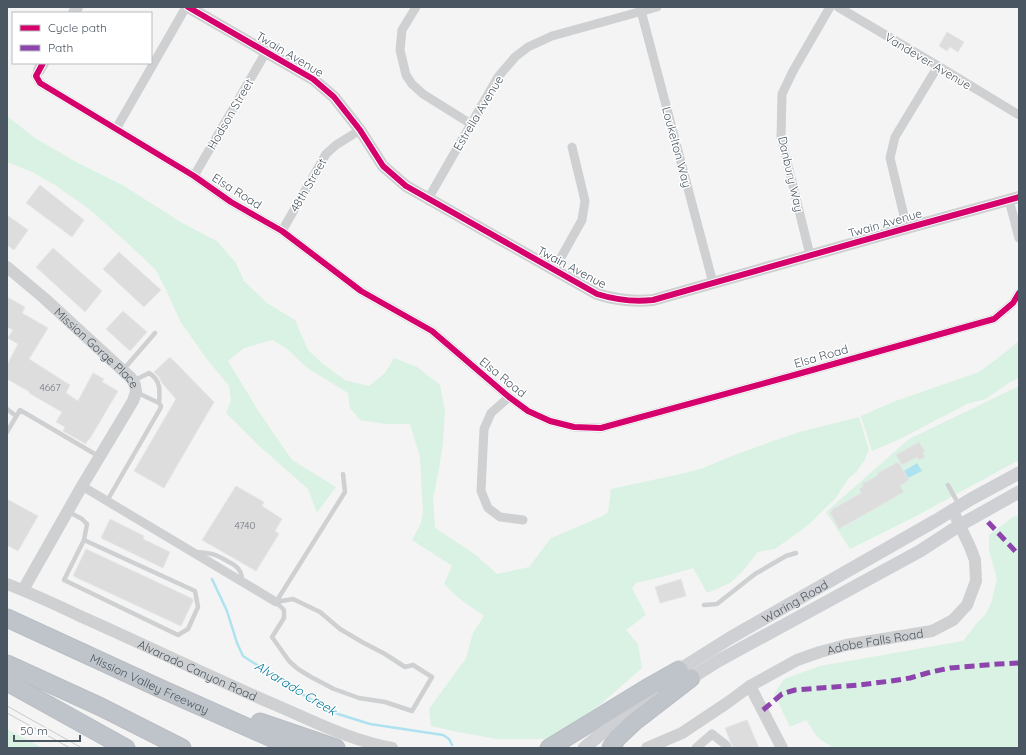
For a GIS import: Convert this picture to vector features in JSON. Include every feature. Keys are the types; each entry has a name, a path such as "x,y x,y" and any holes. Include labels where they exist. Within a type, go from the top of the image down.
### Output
{"highway":[{"name":"Mission Valley Freeway","path":"7,618 294,748"},
{"path":"7,664 101,707 182,748"},
{"path":"549,748 636,695 685,674"},
{"path":"611,748 617,738 685,674"},
{"path":"7,682 126,748"},
{"path":"157,687 336,748"}],"main road":[{"name":"Waring Road","path":"584,748 685,674 730,638 983,492 1019,473"},
{"name":"Waring Road","path":"596,748 624,725 672,690 685,674 718,661 920,551 960,525 1019,492"}],"street":[{"path":"416,7 402,30 400,50 406,75 412,84 423,94 471,124"},
{"name":"Estrella Avenue","path":"428,199 498,77 515,57 528,47 552,36 640,9 657,7"},
{"name":"Danbury Way","path":"810,255 781,137 782,94 793,70 830,7"},
{"name":"Vandever Avenue","path":"838,7 1019,115"},
{"path":"116,129 194,8"},
{"name":"Twain Avenue","path":"194,8 313,79 334,97 360,130 383,166 406,186 554,270 598,294 611,299 639,301 653,300 1014,199"},
{"name":"Loukelton Way","path":"640,9 713,283"},
{"name":"Hodson Street","path":"194,176 266,52"},
{"path":"907,228 890,158 895,137 938,66"},
{"name":"Elsa Road","path":"41,67 36,76 40,83 194,176 231,202 282,231 361,291 432,331 509,397 528,411 550,421 574,427 601,428 994,319 1013,303 1019,292"},
{"name":"48th Street","path":"282,231 326,154 336,145 360,130"},
{"path":"554,270 582,220 585,201 572,147"},
{"path":"1014,199 1019,238"},
{"name":"Mission Gorge Place","path":"7,267 44,298 123,370 131,378 135,387 128,410 82,486 23,590"},
{"path":"509,397 491,413 484,429 481,492 488,508 500,517 523,520"},
{"path":"82,486 276,602"},
{"name":"Adobe Falls Road","path":"750,686 797,660 820,652 846,645 932,631 953,620 967,605 976,581 975,560 960,525 956,508"},
{"name":"Alvarado Canyon Road","path":"7,584 116,632 239,690 352,738 375,745 392,748"},
{"path":"647,748 682,733 750,686 782,748"},
{"path":"696,748 712,734 728,748"}],"lane":[{"path":"123,370 155,333"},
{"path":"107,501 160,409 160,387 155,377 149,373 135,387 159,403"},
{"path":"7,409 16,416"},
{"path":"7,432 20,410 100,457"},
{"path":"276,602 345,492 343,474"},
{"path":"948,485 956,508"},
{"path":"68,511 82,519 87,524 84,540 64,580 178,635 188,629 198,606 195,591 84,540"},
{"path":"704,605 717,604 755,574 786,556 796,553"},
{"path":"293,599 320,612 340,629 405,667 413,666 432,677 412,711 385,702 359,698 334,689 311,677 289,661 272,637 284,618 284,610 276,602 293,599"}],"green space":[{"path":"7,116 35,138 76,162 124,186 182,223 217,241 236,263 244,281 267,303 295,320 308,350 323,364 345,380 369,386 385,373 394,358 417,367 440,385 445,410 443,442 433,500 435,528 476,555 497,574 529,567 551,538 603,516 608,512 611,489 703,468 734,455 799,432 859,417 869,450 864,461 857,471 848,479 835,499 807,526 775,549 758,552 742,572 730,583 707,593 693,568 636,583 632,588 646,615 626,630 638,644 642,668 602,703 550,739 497,739 431,726 429,709 466,658 473,633 484,616 461,600 444,584 452,566 412,540 421,523 423,513 420,457 410,424 385,424 360,420 350,408 348,393 306,367 286,348 272,340 244,348 228,361 259,412 292,460 336,487 317,513 308,489 258,445 226,413 231,400 229,386 206,358 180,321 156,270 89,209 55,185 32,172 7,162"},
{"path":"1019,341 1019,378 1010,382 986,399 967,404 900,439 872,451 861,416 893,402 979,372"},
{"path":"1019,386 1019,460 920,514 850,549 826,512 909,439"},
{"path":"1019,515 1019,748 834,748 818,738 806,720 790,727 774,694 784,679 820,666 963,641 985,615 992,600 997,579 989,550 989,535 1013,517"},
{"path":"7,729 43,748 7,748"}],"water":[{"path":"917,463 922,471 908,478 904,471"}],"building":[{"path":"947,32 964,42 958,52 950,47 947,51 939,46"},
{"path":"40,185 84,220 72,237 26,203"},
{"path":"7,215 28,230 14,250 7,245"},
{"path":"53,248 102,291 85,312 36,267"},
{"path":"119,252 161,290 144,307 103,269"},
{"path":"7,297 25,307 22,313 48,328 29,359 70,385 66,393 78,401 93,373 104,379 102,382 118,391 86,444 63,431 65,427 56,422 62,412 7,379 7,365 18,344 8,338 13,330 7,327"},
{"path":"123,311 147,332 130,351 106,329"},
{"path":"170,357 214,402 164,488 134,471 176,399 154,372"},
{"path":"919,442 925,452 923,453 925,457 919,460 917,457 902,465 896,455"},
{"path":"898,462 909,480 900,486 904,492 839,529 830,512 832,511 831,510 861,493 859,489 863,486 862,484"},
{"path":"236,486 264,502 262,506 282,519 275,531 279,534 256,571 202,540"},
{"path":"7,499 38,516 18,551 7,545"},
{"path":"110,519 144,536 143,539 170,552 163,568 101,538"},
{"path":"86,549 193,599 181,626 73,576"},
{"path":"681,579 686,596 660,603 655,587"},
{"path":"747,720 759,748 733,748 725,728"}],"waterway":[{"name":"Alvarado Creek","path":"212,579 227,611 237,643 243,656 305,696 338,714 370,724 443,735 449,739 452,745"}],"tram line":[{"path":"7,706 82,748"},
{"path":"7,713 70,748"}],"marked path":[{"path":"988,522 1019,554"},
{"path":"763,710 782,694 795,690 891,681 950,668 1019,663"}],"cycle path":[{"path":"188,7 313,79 334,97 360,130 383,166 406,186 597,294 611,298 632,301 653,300 1019,197"},
{"path":"42,64 36,76 40,83 194,176 231,202 282,231 361,291 432,331 509,397 528,411 550,421 574,427 601,428 994,319 1013,303 1019,293"}]}
